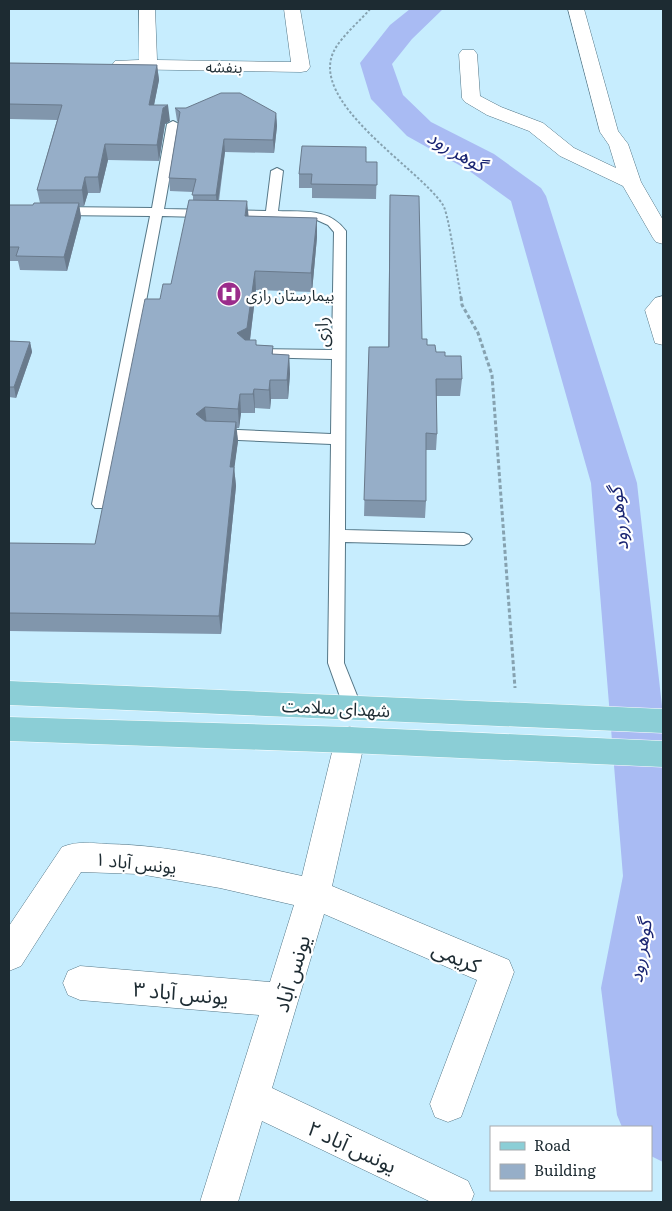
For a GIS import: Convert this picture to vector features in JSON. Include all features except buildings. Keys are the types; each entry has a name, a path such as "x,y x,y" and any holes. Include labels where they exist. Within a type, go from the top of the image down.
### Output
{"main road":[{"name":"شهدای سلامت","path":"9,693 352,724 555,749 663,754"},
{"name":"شهدای سلامت","path":"9,729 352,724 517,716 663,721"}],"street":[{"path":"148,9 148,65"},
{"name":"بنفشه","path":"108,65 300,67 292,9"},
{"path":"576,9 609,132 618,144 631,182 663,238"},
{"path":"468,54 471,98 494,110 536,126 568,152 631,182"},
{"path":"662,303 656,310 663,338"},
{"name":"یونس آباد","path":"219,1202 314,894 352,724"},
{"name":"یونس آباد ۱","path":"9,955 73,857 139,859 220,873 314,894"},
{"name":"کریمی","path":"314,894 497,972 448,1104"},
{"name":"یونس آباد ۳","path":"80,983 282,1000"},
{"name":"یونس آباد ۲","path":"251,1097 455,1194"}],"lane":[{"path":"100,504 173,124"},
{"path":"272,215 277,171"},
{"name":"رازی","path":"48,211 319,216 332,222 340,231 336,663 352,724"},
{"path":"247,352 338,355"},
{"path":"207,433 338,439"},
{"path":"337,536 464,539"}],"path":[{"path":"370,9 335,49 329,66 334,86 356,120 444,206 462,305 478,333 492,375 498,432 517,716"}],"waterway":[{"name":"گوهر رود","path":"428,9 401,32 376,63 388,99 419,129 481,162 528,196 614,483 652,876 632,988 650,1115 663,1128"}],"place":[{"name":"بیمارستان رازی","path":"229,294"}]}
